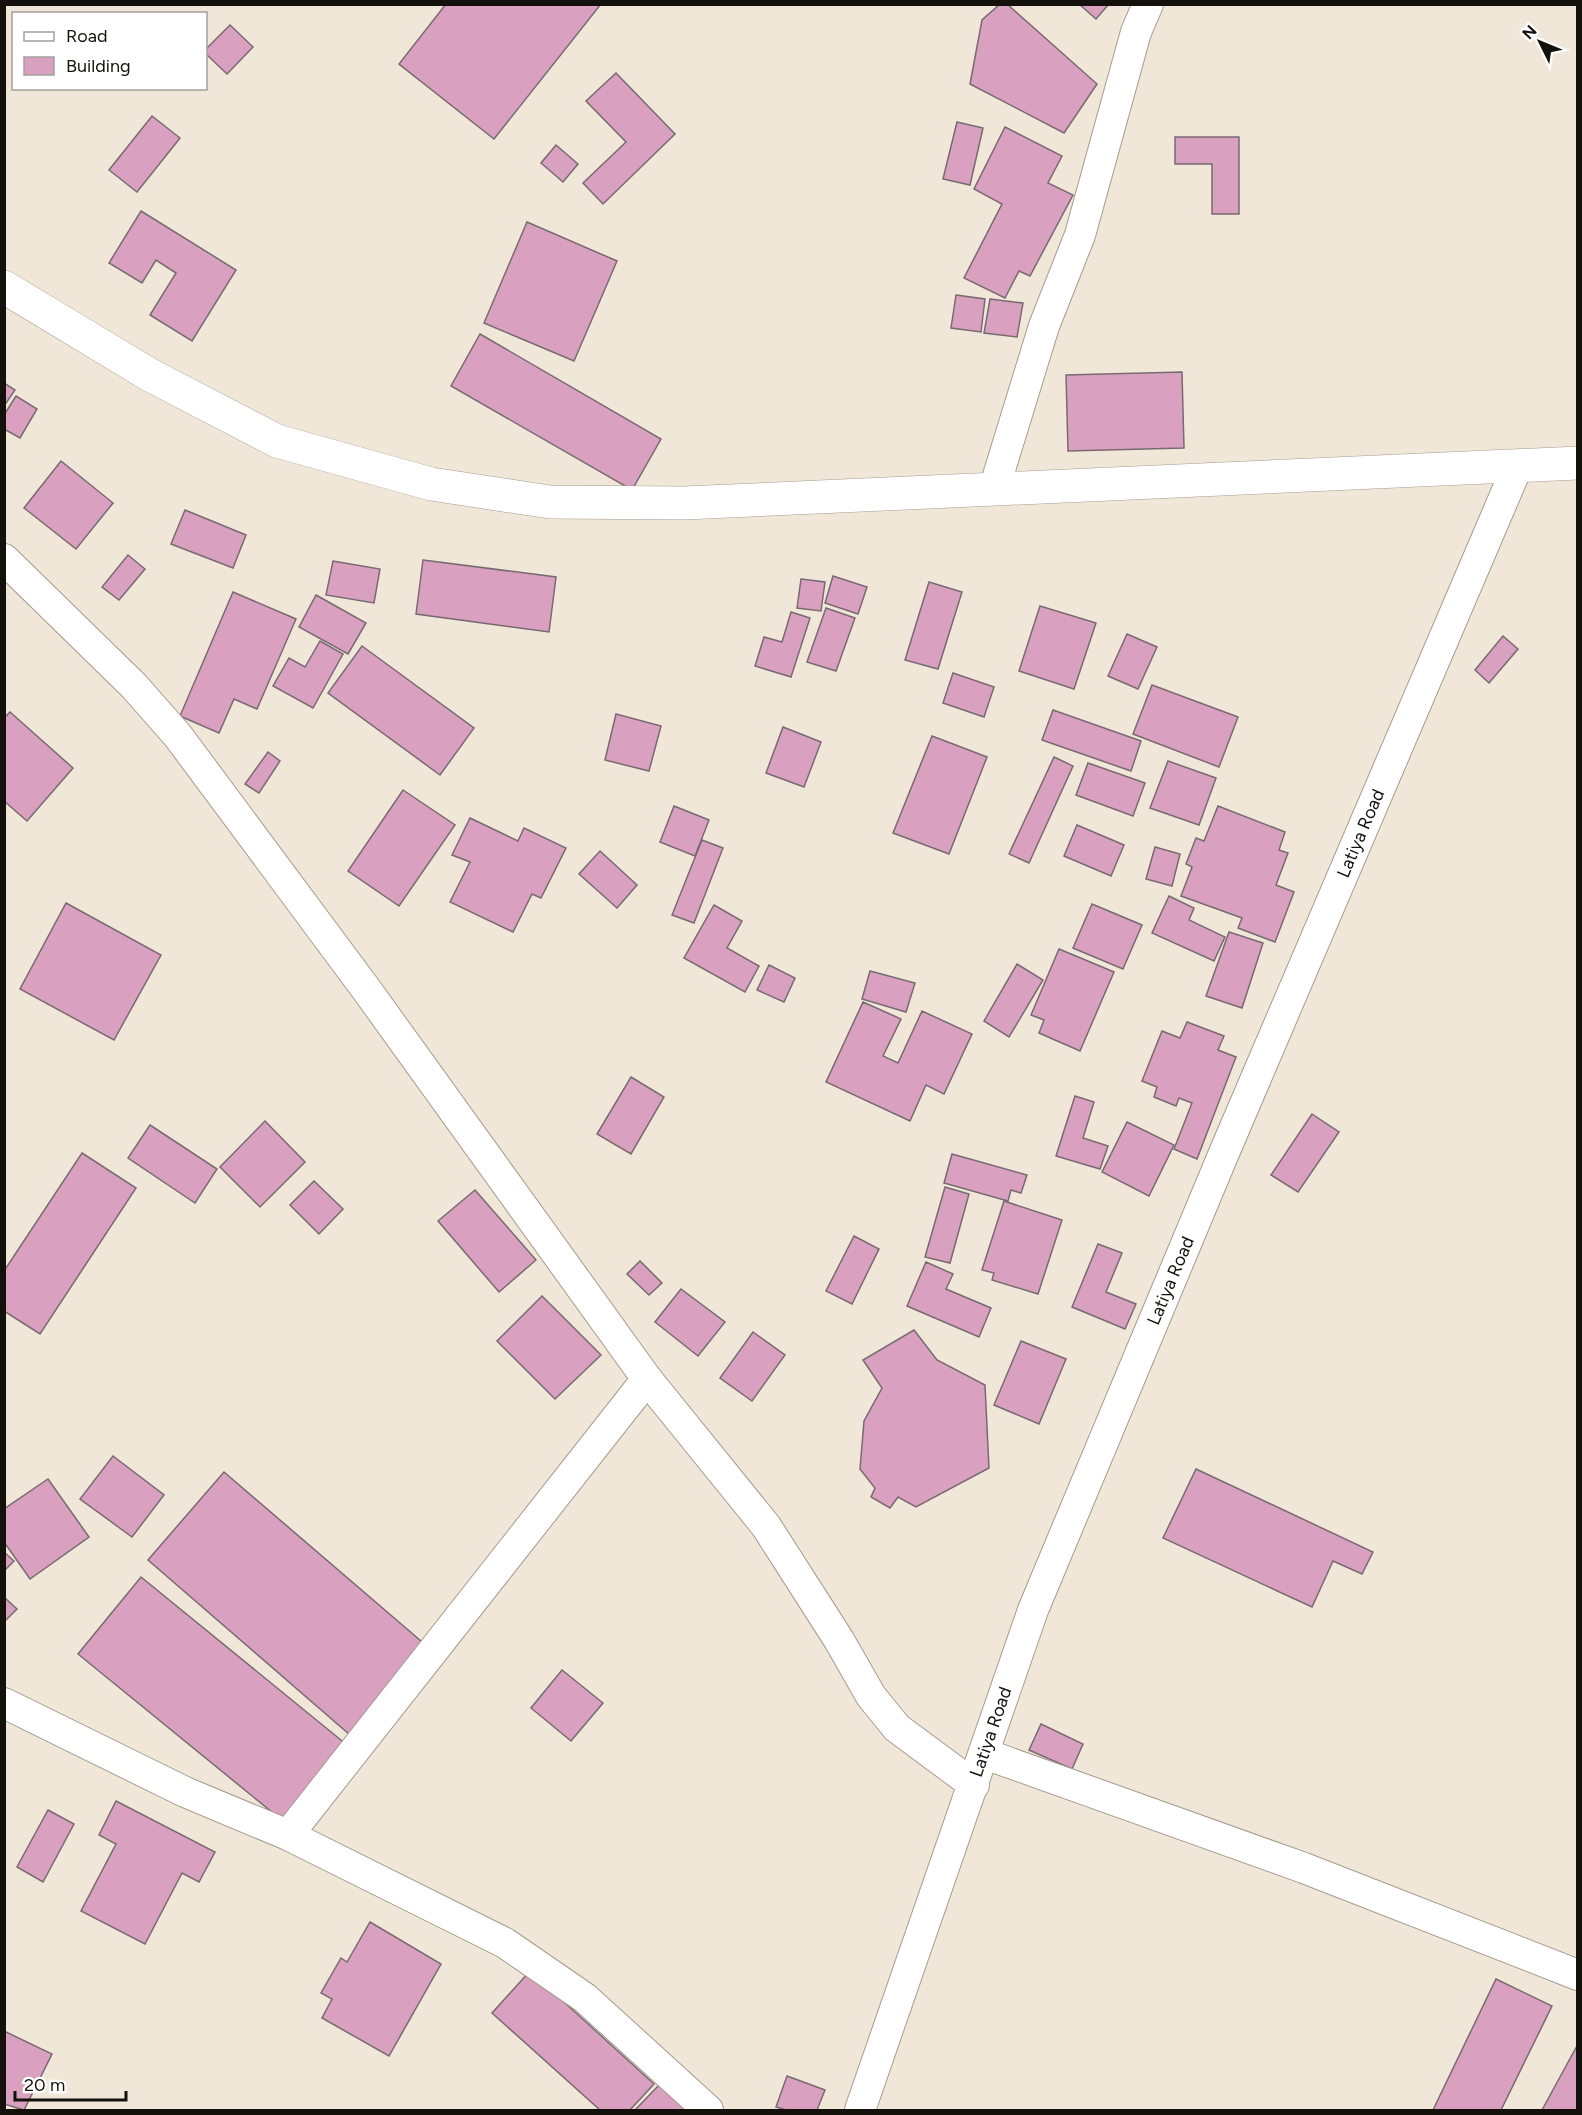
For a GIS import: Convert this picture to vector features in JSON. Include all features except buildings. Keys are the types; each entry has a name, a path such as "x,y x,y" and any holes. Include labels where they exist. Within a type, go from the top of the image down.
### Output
{"street":[{"path":"994,489 1044,326 1080,235 1136,32 1148,4"},
{"path":"4,287 150,375 277,441 431,484 550,502 684,503 1578,463"},
{"name":"Latiya Road","path":"860,2110 1042,1588 1224,1153 1518,465"},
{"path":"4,559 134,686 178,736 366,989 647,1379 766,1526 839,1640 871,1696 897,1728 974,1785"},
{"path":"288,1835 647,1379"},
{"path":"4,1703 185,1792 288,1835 505,1943 549,1970 585,1998 708,2110"},
{"path":"985,1754 1304,1868 1578,1976"}]}
